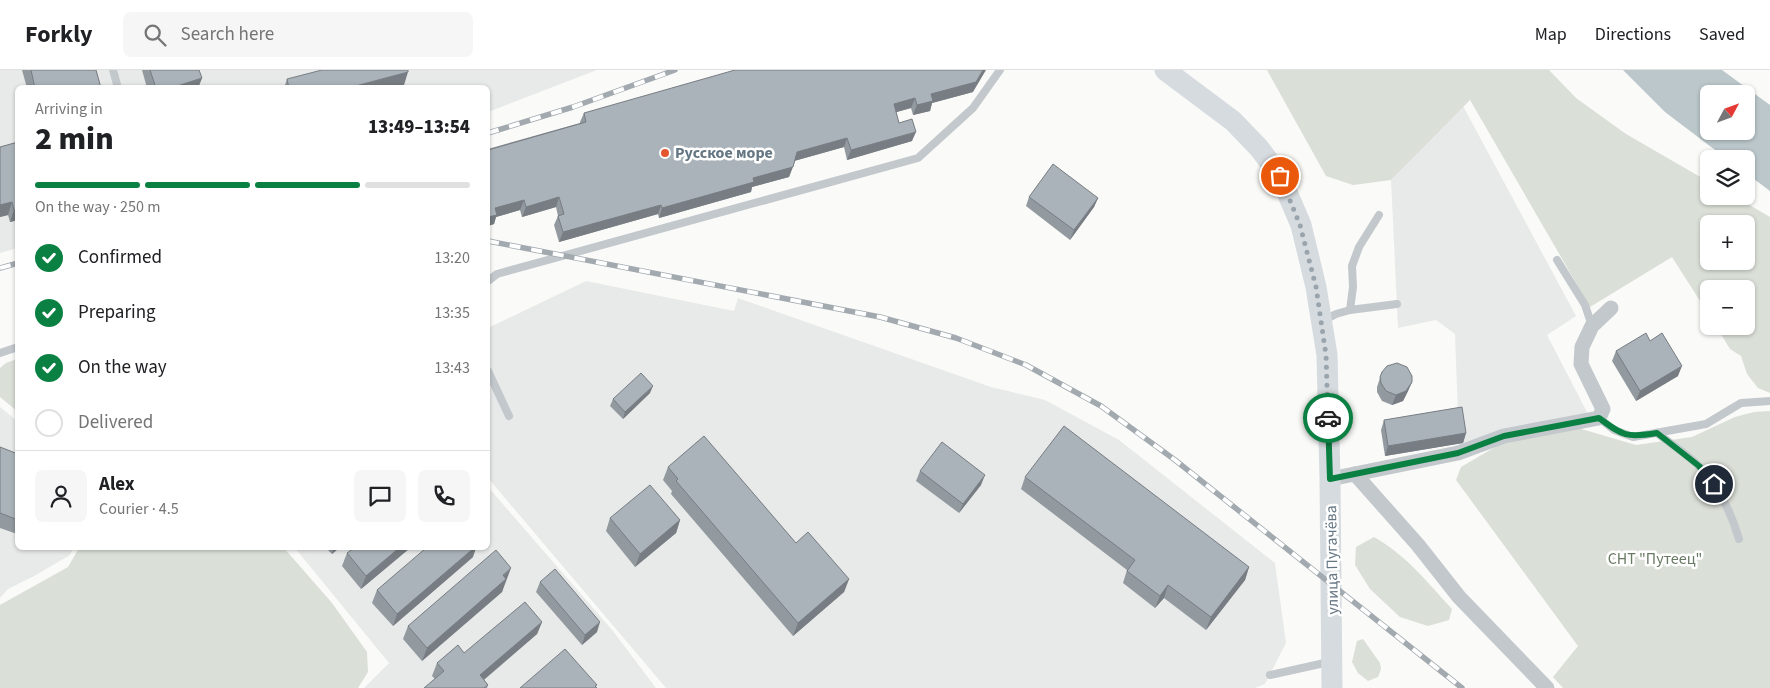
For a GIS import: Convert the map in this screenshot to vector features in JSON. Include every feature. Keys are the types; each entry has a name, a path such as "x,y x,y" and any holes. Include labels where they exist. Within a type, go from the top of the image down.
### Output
{"street":[{"name":"улица Пугачёва","path":"1165,70 1233,121 1260,148 1280,176 1300,225 1316,287 1326,355 1330,479 1332,688"},
{"path":"1330,479 1458,453 1504,436 1599,418 1603,409 1581,364 1582,347 1592,326 1612,308"},
{"path":"1355,474 1418,545 1459,597 1547,688"}],"lane":[{"path":"113,70 117,85"},
{"path":"490,279 497,274 918,158 973,108 1000,70"},
{"path":"1350,310 1353,287 1352,266 1359,248 1379,215"},
{"path":"1556,260 1585,305 1592,326"},
{"path":"1321,322 1336,314 1350,310 1397,304"},
{"path":"0,353 15,348"},
{"path":"490,375 510,416"},
{"path":"1599,418 1614,430 1633,437 1706,424 1741,403 1770,401"},
{"path":"1657,433 1699,466 1714,484 1731,514 1739,539"},
{"path":"1270,675 1333,661"}],"shaded area":[{"path":"0,70 597,70 490,111 490,85 15,85 15,249 0,253"},
{"path":"1623,70 1722,70 1743,85 1700,85 1700,139 1665,112"},
{"path":"1755,94 1770,105 1770,191 1755,180 1755,150 1715,150 1702,140 1755,140"},
{"path":"1463,106 1576,316 1547,335 1588,414 1463,443 1458,417 1455,334 1436,320 1398,328 1391,180"},
{"path":"586,281 734,311 738,298 991,387 1045,400 1119,440 1275,563 1286,643 1265,684 1255,688 666,688 490,480 490,327"},
{"path":"0,407 15,419 15,550 72,550 70,555 8,589 0,598"},
{"path":"490,489 613,631 656,688 364,688 389,663 297,550 490,550"}],"green space":[{"path":"1267,70 1549,70 1576,98 1626,134 1700,177 1700,205 1749,205 1770,217 1770,393 1758,388 1747,374 1741,356 1730,349 1721,335 1755,335 1755,280 1700,280 1700,301 1672,257 1590,307 1470,100 1391,180 1353,185 1326,176"},
{"path":"15,360 15,409 0,397 0,368 6,363"},
{"name":"СНТ \"Путеец\"","path":"1770,411 1770,688 1563,688 1553,677 1578,646 1456,480 1461,467 1502,443 1578,428 1636,445 1692,437 1735,417 1754,412"},
{"path":"1374,537 1386,544 1406,561 1452,609 1449,620 1428,626 1400,617 1370,589 1355,565 1356,547"},
{"path":"78,550 286,550 332,603 367,652 368,672 358,688 0,688 0,605 68,567"},
{"path":"1363,639 1380,663 1381,669 1378,677 1368,681 1358,673 1352,662 1357,641"}],"building":[{"path":"31,70 96,70 100,85 34,85"},
{"path":"150,70 199,70 202,78 180,85 155,85"},
{"path":"322,70 408,70 408,72 359,85 288,85 287,79"},
{"name":"Русское море","path":"735,70 983,70 976,82 931,94 933,101 917,105 915,98 894,104 899,123 912,119 916,132 851,150 847,138 797,152 793,167 753,178 754,182 662,208 661,205 563,232 558,216 564,214 559,197 526,207 524,200 495,208 497,215 490,217 490,149 586,122 584,113"},
{"path":"15,143 14,210 12,202 0,205 0,147"},
{"path":"1053,164 1098,198 1074,230 1029,197"},
{"path":"1646,333 1650,341 1662,333 1682,366 1640,391 1616,351"},
{"path":"1397,363 1407,367 1412,376 1412,382 1406,391 1396,395 1386,391 1380,377 1387,366"},
{"path":"641,373 653,386 625,412 613,399"},
{"path":"1462,407 1466,433 1388,446 1384,420"},
{"path":"1064,426 1249,567 1211,617 1168,585 1160,596 1127,571 1135,560 1025,477"},
{"path":"704,436 796,543 808,532 849,579 798,623 676,481 678,479 668,467"},
{"path":"942,442 985,475 963,504 920,471"},
{"path":"0,447 15,453 15,519 0,513"},
{"path":"650,485 680,520 640,554 610,518"},
{"path":"351,550 397,550 366,576 347,553"},
{"path":"424,550 472,550 397,614 377,590"},
{"path":"496,550 511,568 503,575 506,579 427,648 408,626"},
{"path":"555,569 600,622 585,635 540,582"},
{"path":"525,602 542,622 480,675 488,685 484,688 424,688 444,671 437,663 458,645 464,653"},
{"path":"565,649 597,685 595,686 597,688 520,688"}],"railway":[{"path":"490,132 573,107 675,70"},
{"path":"490,241 880,317 956,338 1026,365 1101,406 1175,460 1462,688"},
{"path":"0,268 15,264"}],"way so far":[{"path":"1280,176 1300,225 1316,287 1326,355 1328,418"}],"place":[{"name":"Русское море","path":"665,153"}],"route":[{"path":"1328,418 1330,479 1458,453 1504,436 1599,418 1614,430 1633,437 1657,433 1699,466 1714,484"}]}
